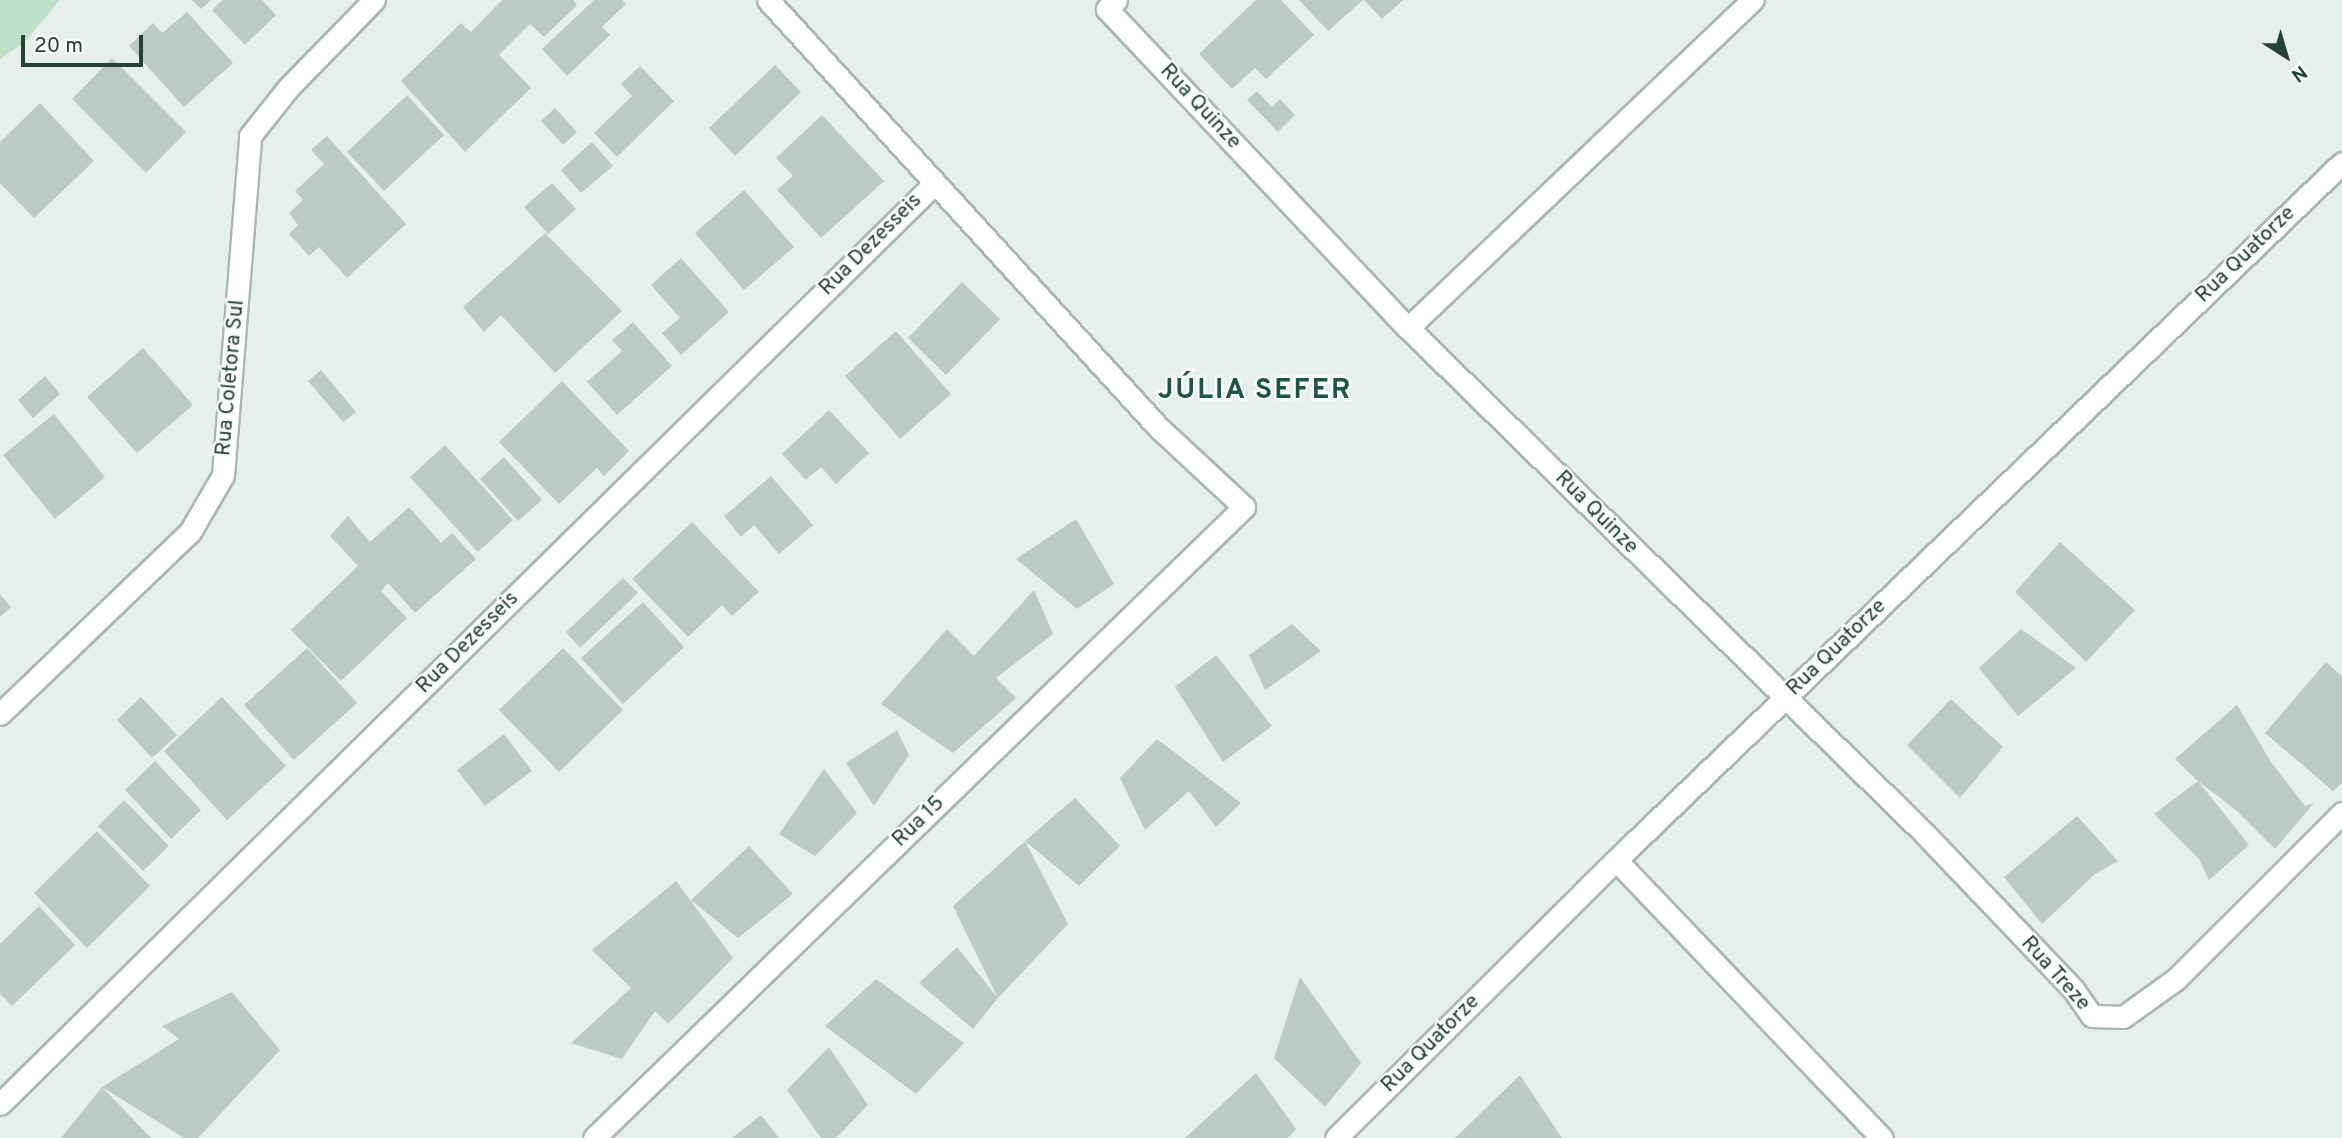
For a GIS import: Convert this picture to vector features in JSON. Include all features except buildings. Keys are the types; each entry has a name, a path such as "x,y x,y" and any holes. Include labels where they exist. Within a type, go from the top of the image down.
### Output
{"street":[{"name":"Rua Coletora Sul","path":"0,714 190,532 223,475 250,136 288,88 374,0"},
{"name":"Rua Dezesseis","path":"768,0 1158,427 1244,507"},
{"path":"1408,328 1753,0"},
{"name":"Rua Quinze","path":"1112,4 1408,328 1783,699"},
{"name":"Rua Quatorze","path":"1336,1138 1616,860 2342,163"},
{"name":"Rua Dezesseis","path":"0,1104 935,183"},
{"name":"Rua 15","path":"594,1138 1244,507"},
{"name":"Rua Treze","path":"1783,699 1924,833 2073,989 2092,1016 2123,1017 2176,979 2342,813"},
{"path":"1616,860 1847,1096 1882,1138"}],"green space":[{"path":"0,0 60,0 24,43 0,59"}],"district":[{"name":"JÚLIA SEFER","path":"1255,391"}]}
